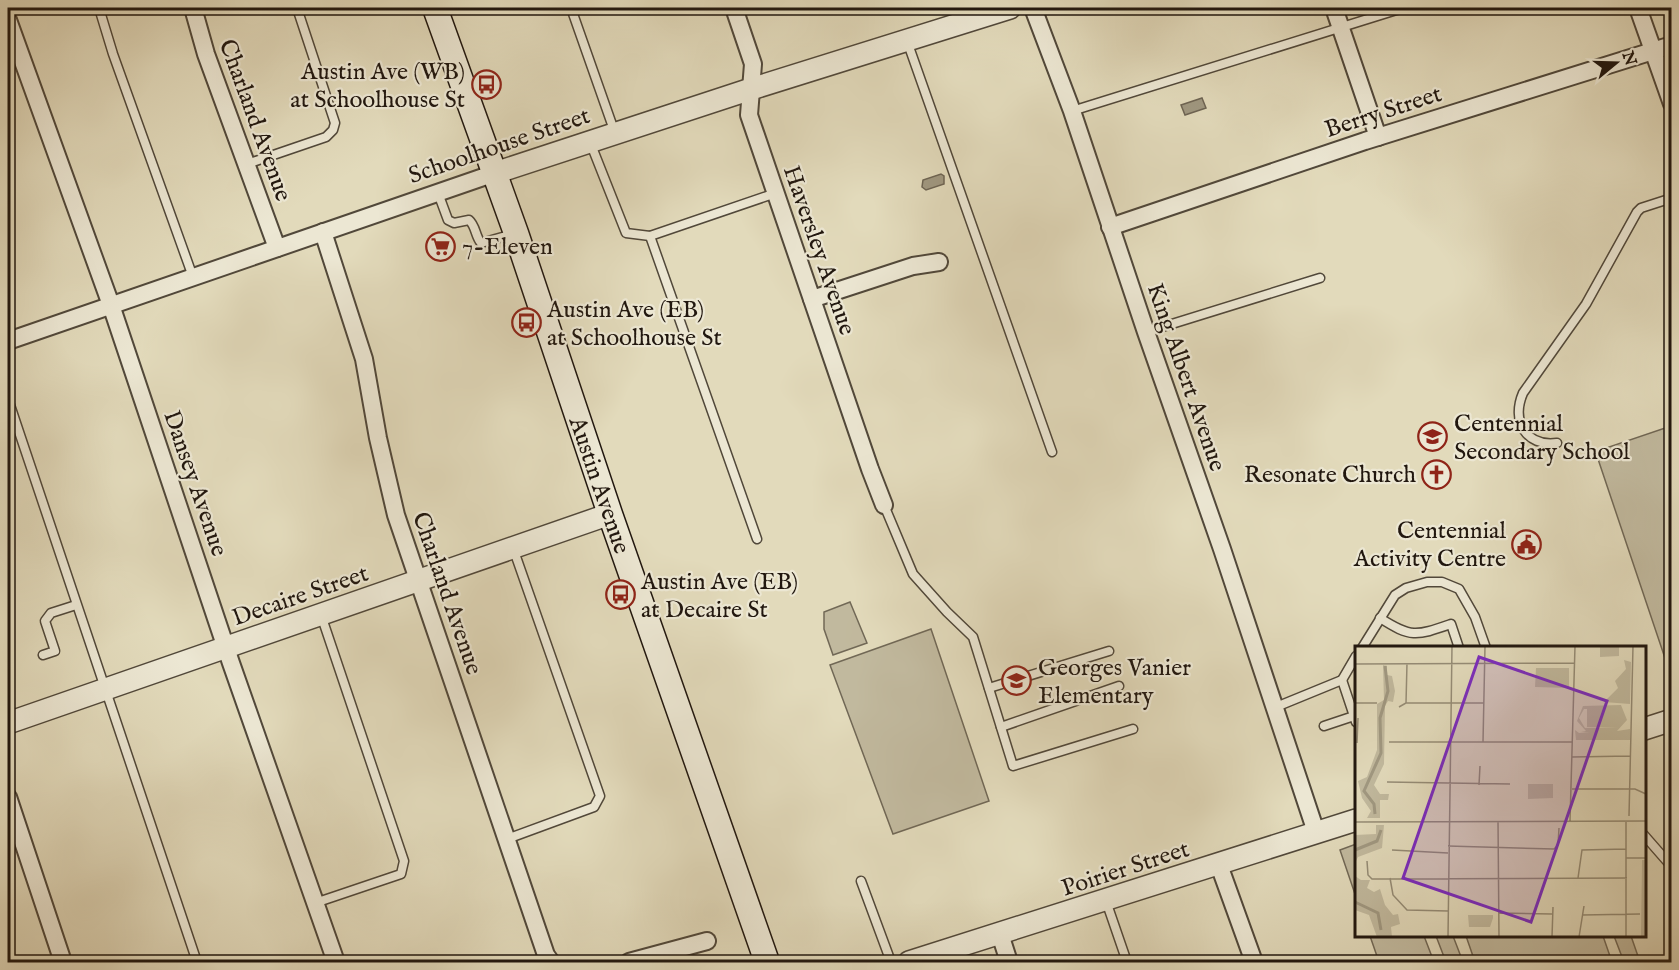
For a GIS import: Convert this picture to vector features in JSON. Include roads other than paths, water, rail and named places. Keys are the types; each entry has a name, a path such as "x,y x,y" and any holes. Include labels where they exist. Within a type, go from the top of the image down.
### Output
{"main road":[{"name":"Austin Avenue","path":"435,8 516,233 610,514 767,963"}],"street":[{"name":"Charland Avenue","path":"193,8 206,54 277,248"},
{"name":"Haversley Avenue","path":"734,8 753,64 749,115 884,505"},
{"name":"Schoolhouse Street","path":"8,341 615,133 1010,8"},
{"name":"King Albert Avenue","path":"1033,8 1072,111 1276,706 1316,832"},
{"path":"1334,8 1378,137"},
{"path":"1638,8 1671,104"},
{"name":"Dansey Avenue","path":"8,20 111,305 226,648 336,963"},
{"name":"Berry Street","path":"1110,227 1378,137 1671,45"},
{"name":"Charland Avenue","path":"322,232 364,359 378,438 396,515 546,955 551,963"},
{"path":"812,299 913,266 939,262"},
{"name":"Decaire Street","path":"8,723 610,514"},
{"path":"1646,728 1671,720"},
{"path":"8,797 63,963"},
{"name":"Poirier Street","path":"909,963 1355,820"},
{"path":"1219,865 1254,963"},
{"path":"1000,934 1009,963"},
{"path":"629,963 706,941"}],"lane":[{"path":"99,8 113,54 193,277"},
{"path":"247,164 326,137 336,123 297,8"},
{"path":"571,8 615,133"},
{"path":"1072,111 1403,8"},
{"path":"907,40 1052,452"},
{"path":"590,142 626,233 650,236 776,193"},
{"path":"438,193 448,220 454,223 469,220 481,243 516,233"},
{"path":"1557,443 1537,442 1527,435 1519,416 1523,393 1586,303 1637,212 1641,208 1671,198"},
{"path":"650,236 757,539"},
{"path":"1146,332 1320,278"},
{"path":"8,399 197,963"},
{"path":"884,505 913,574 946,612 973,637 1013,766 1133,729"},
{"path":"507,839 594,807 600,796 513,548"},
{"path":"1363,646 1395,595 1406,588 1427,582 1442,582 1459,589 1475,617 1485,646"},
{"path":"43,655 55,651 45,621 51,613 76,605"},
{"path":"315,903 401,874 404,861 321,614"},
{"path":"1380,618 1406,633 1426,632 1451,624 1458,646"},
{"path":"989,688 1109,651"},
{"path":"1276,706 1342,680 1355,658"},
{"path":"1324,726 1355,719 1342,680"},
{"path":"1001,727 1119,686"},
{"path":"1646,837 1671,867"},
{"path":"861,881 891,963"},
{"path":"1106,901 1127,963"}],"place":[{"name":"Austin Ave (WB) at Schoolhouse St","path":"486,85"},
{"name":"7-Eleven","path":"441,246"},
{"name":"Austin Ave (EB) at Schoolhouse St","path":"526,323"},
{"name":"Centennial Secondary School","path":"1433,437"},
{"name":"Resonate Church","path":"1437,474"},
{"name":"Centennial Activity Centre","path":"1527,544"},
{"name":"Austin Ave (EB) at Decaire St","path":"620,595"},
{"name":"Georges Vanier Elementary","path":"1017,681"}]}
